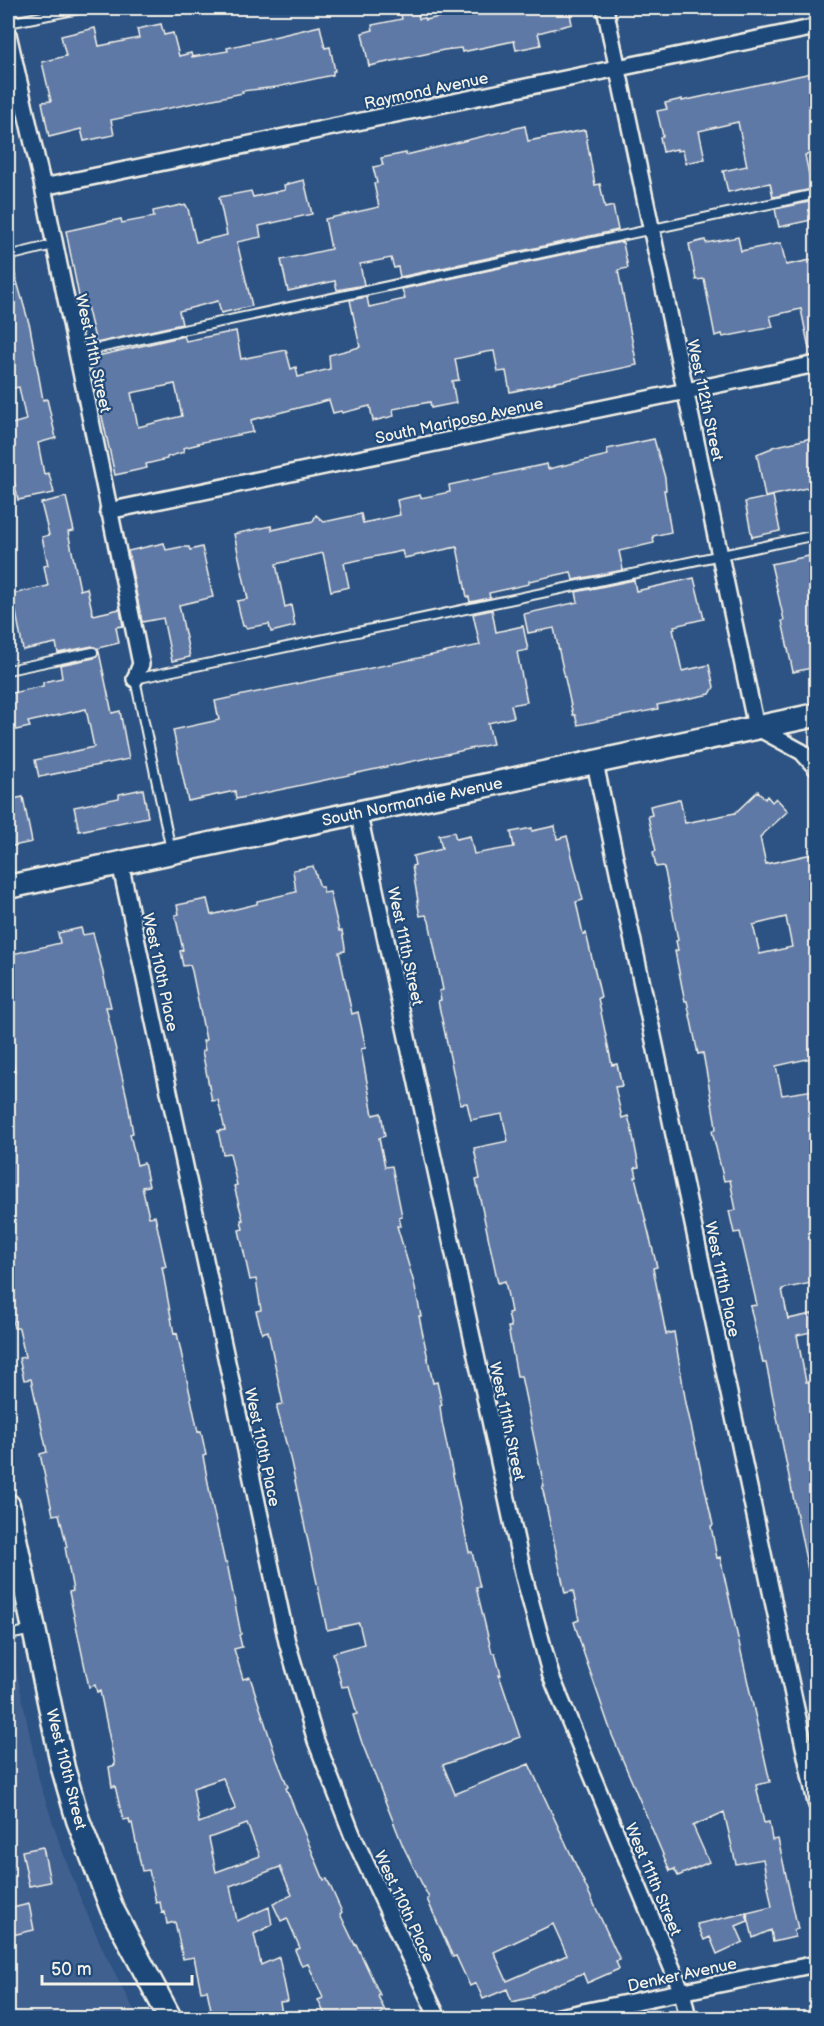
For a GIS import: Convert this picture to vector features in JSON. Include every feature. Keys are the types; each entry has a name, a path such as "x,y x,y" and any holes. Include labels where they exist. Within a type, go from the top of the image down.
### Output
{"main road":[{"name":"South Normandie Avenue","path":"8,887 816,715"},
{"name":"West 110th Street","path":"8,1505 63,1768 78,1820 112,1909 170,2019"}],"street":[{"name":"West 112th Street","path":"604,8 756,727"},
{"name":"Raymond Avenue","path":"43,187 816,27"},
{"name":"West 111th Street","path":"8,34 43,187 141,664 135,679"},
{"name":"South Mariposa Avenue","path":"108,511 816,364"},
{"path":"756,727 802,752 816,768"},
{"name":"West 111th Place","path":"594,763 816,1803"},
{"name":"West 111th Street","path":"358,811 524,1577 551,1676 682,1992 688,2019"},
{"name":"West 110th Place","path":"120,862 287,1641 316,1741 352,1834 438,2019"},
{"name":"Denker Avenue","path":"554,2019 816,1964"}],"lane":[{"path":"8,23 84,8"},
{"path":"76,353 816,194"},
{"path":"8,256 54,245"},
{"path":"171,852 135,679 816,535"},
{"path":"8,670 93,652"},
{"path":"8,1635 34,1630"}],"shaded area":[{"path":"8,1630 39,1780 59,1842 104,1952 138,2018 8,2018"}],"building":[{"path":"417,8 419,19 425,18 425,20 469,11 469,8 569,8 572,24 538,33 541,45 516,50 514,41 462,52 461,48 444,50 369,66 362,33 373,30 372,25 402,19 400,10"},
{"path":"161,24 164,35 173,33 179,56 191,53 192,57 228,51 227,48 320,26 325,48 330,47 335,71 333,75 277,87 242,91 243,93 111,120 114,135 84,141 81,129 49,137 42,102 51,101 42,62 66,56 61,36 95,28 99,46 139,38 137,29"},
{"path":"816,72 816,124 811,125 816,153 805,155 812,189 773,197 770,183 728,192 723,171 747,166 738,122 699,131 705,159 686,163 683,150 663,152 660,137 663,136 657,111 667,109 665,103"},
{"path":"525,126 528,141 585,130 595,185 600,184 605,208 613,206 618,230 400,277 398,267 394,268 391,258 360,264 364,285 337,290 335,281 288,291 281,260 331,249 325,219 379,207 373,167 383,165 381,158 406,153 406,155"},
{"path":"304,180 312,214 259,226 261,237 237,242 252,306 221,313 218,301 179,311 182,324 96,343 87,306 81,307 66,231 121,219 122,223 154,217 153,211 186,205 196,242 227,235 219,197 251,191 253,197 285,190 284,185"},
{"path":"814,201 816,219 779,227 775,209"},
{"path":"738,237 741,251 781,243 786,265 816,259 816,348 809,349 801,309 770,316 773,327 723,337 722,334 715,336 704,279 696,280 689,244"},
{"path":"621,242 628,268 618,270 637,365 510,392 506,371 498,372 494,351 486,352 455,359 459,380 452,381 456,403 431,408 430,402 393,409 394,416 373,421 370,406 333,413 329,400 251,420 253,432 198,443 183,448 184,452 167,457 167,459 146,464 147,468 115,475 89,358 184,336 186,341 236,331 241,359 286,350 291,369 296,367 298,377 330,369 329,355 360,347 350,300 367,297 369,307 405,299 402,289","holes":["175,384 182,416 138,427 131,393"]},
{"path":"12,264 30,327 43,400 47,399 56,438 38,443 44,474 48,473 54,493 18,500 8,450 8,425 26,420 19,387 8,389 8,265"},
{"path":"816,437 816,486 765,497 757,454 772,447"},
{"path":"654,439 665,478 666,490 664,490 671,532 653,536 654,543 619,551 623,570 573,580 571,572 529,581 529,584 489,593 490,598 470,602 457,547 404,558 402,551 344,563 349,587 331,591 323,553 276,564 285,607 291,605 295,626 271,632 269,624 246,628 243,626 237,601 248,599 234,534 271,526 272,530 313,521 316,515 324,522 361,514 363,523 400,515 397,500 450,492 449,485 547,464 548,469 608,455 607,449"},
{"path":"773,496 780,531 752,537 745,502"},
{"path":"66,497 74,531 68,532 80,590 87,588 93,615 120,609 123,626 116,627 119,643 98,648 98,650 92,646 58,653 56,643 23,650 16,612 8,614 8,595 48,586 44,566 48,565 42,537 49,535 41,503"},
{"path":"164,543 166,550 189,547 190,550 202,547 213,597 179,605 190,657 172,661 163,618 142,622 128,551"},
{"path":"809,556 816,591 816,667 793,672 771,564"},
{"path":"694,578 704,619 674,626 675,629 673,629 682,671 709,665 714,687 710,694 657,705 658,709 578,725 573,715 554,628 528,633 524,614 578,602 576,592 634,580 636,591"},
{"path":"492,610 496,632 523,626 528,650 517,652 527,702 511,705 514,717 488,723 493,744 236,799 235,791 188,801 173,730 219,720 215,701 480,645 473,614"},
{"path":"99,652 112,713 120,711 129,759 39,777 35,760 94,747 86,709 28,722 30,727 11,731 8,694 43,686 43,682 62,678 60,665 94,658"},
{"path":"143,789 148,817 79,831 74,807 119,798 119,794"},
{"path":"758,791 765,799 767,796 772,802 776,798 788,811 760,837 766,864 812,854 816,874 816,1057 776,1066 782,1095 814,1090 816,1107 816,1282 782,1289 788,1319 816,1313 816,1331 797,1335 806,1382 816,1382 816,1574 809,1575 766,1363 763,1363 750,1306 757,1305 740,1232 734,1233 729,1211 736,1210 730,1180 724,1181 712,1131 716,1129 715,1120 703,1053 698,1054 682,987 675,951 678,950 676,941 678,940 665,871 663,866 656,867 653,852 656,851 648,816 652,815 650,806 680,799 685,823 735,813","holes":["786,917 792,947 760,954 753,925"]},
{"path":"23,797 32,842 8,847 8,800"},
{"path":"555,826 557,839 567,836 583,900 576,902 601,997 598,998 612,1065 617,1064 622,1086 615,1087 622,1118 628,1116 632,1131 639,1167 635,1168 637,1177 635,1177 657,1267 653,1268 666,1334 674,1332 686,1403 713,1525 711,1526 717,1558 720,1557 770,1782 756,1785 764,1823 769,1822 772,1840 778,1839 798,1929 794,1930 795,1937 773,1942 771,1930 753,1938 747,1913 772,1907 763,1859 736,1864 724,1812 693,1826 709,1862 678,1876 674,1869 670,1871 612,1735 584,1654 574,1622 579,1620 573,1591 565,1593 521,1376 517,1376 508,1327 511,1327 508,1313 511,1312 505,1281 498,1283 476,1180 480,1179 474,1148 508,1141 502,1114 471,1120 467,1103 460,1104 438,1001 441,1000 439,991 443,990 429,921 426,915 420,916 417,901 412,866 415,865 413,856 442,849 439,835 454,832 456,839 470,836 474,854 514,847 511,832 532,828 532,831"},
{"path":"313,866 320,887 323,887 324,893 330,892 339,931 342,931 345,951 339,952 352,1014 358,1012 366,1048 361,1049 373,1115 381,1113 385,1136 379,1138 385,1167 392,1166 402,1216 399,1217 401,1226 397,1226 414,1283 433,1383 437,1382 442,1405 440,1406 442,1422 469,1552 472,1552 480,1587 476,1587 492,1653 495,1653 501,1675 499,1675 520,1737 443,1765 455,1794 529,1764 620,1960 616,1961 619,1969 587,1983 583,1973 532,1995 533,1997 512,2002 507,1989 483,1999 476,1983 470,1986 456,1956 453,1957 427,1899 429,1898 403,1846 362,1743 353,1715 357,1714 349,1686 342,1687 333,1653 364,1644 359,1623 327,1630 291,1462 277,1409 277,1405 283,1404 268,1331 262,1333 256,1311 261,1310 256,1279 250,1280 239,1230 243,1229 241,1220 243,1220 234,1186 237,1185 230,1153 223,1154 218,1131 225,1130 218,1100 212,1101 202,1051 205,1050 203,1041 206,1040 192,971 190,965 183,966 180,951 183,950 175,915 179,914 177,905 207,899 211,915 257,904 257,901 296,892 293,870","holes":["553,1924 567,1955 507,1981 494,1952"]},
{"path":"81,928 83,935 93,933 101,964 111,1007 106,1007 133,1133 130,1134 137,1165 144,1163 149,1186 142,1187 149,1217 155,1216 166,1267 162,1267 174,1334 177,1333 198,1432 201,1431 206,1455 203,1456 212,1504 241,1634 239,1635 242,1647 234,1649 243,1679 250,1677 288,1787 286,1788 324,1880 327,1879 342,1912 340,1914 380,1995 378,1996 385,2011 381,2013 384,2019 327,2019 318,2000 323,1998 308,1964 302,1966 295,1950 300,1948 287,1918 281,1921 273,1904 292,1895 280,1867 230,1886 237,1921 269,1907 272,1925 254,1934 261,1965 279,1957 288,2001 280,2002 283,2019 213,2019 207,1990 201,1991 194,1957 183,1959 175,1922 167,1924 160,1902 156,1903 149,1870 142,1871 132,1823 130,1824 129,1819 123,1820 115,1786 112,1787 109,1767 115,1765 100,1691 97,1692 95,1685 89,1687 69,1592 73,1591 65,1547 67,1547 59,1514 53,1515 40,1454 47,1452 31,1379 24,1380 19,1358 25,1357 19,1328 14,1328 8,1300 8,1073 15,1072 8,1038 8,955 60,943 58,933","holes":["223,1778 236,1809 199,1823 193,1788","247,1824 260,1856 216,1872 209,1838"]},
{"path":"43,1847 50,1882 29,1886 22,1851"},
{"path":"29,1904 34,1930 8,1936 8,1909"},
{"path":"746,1913 748,1921 736,1926 743,1942 717,1954 710,1937 704,1940 697,1924"}]}
